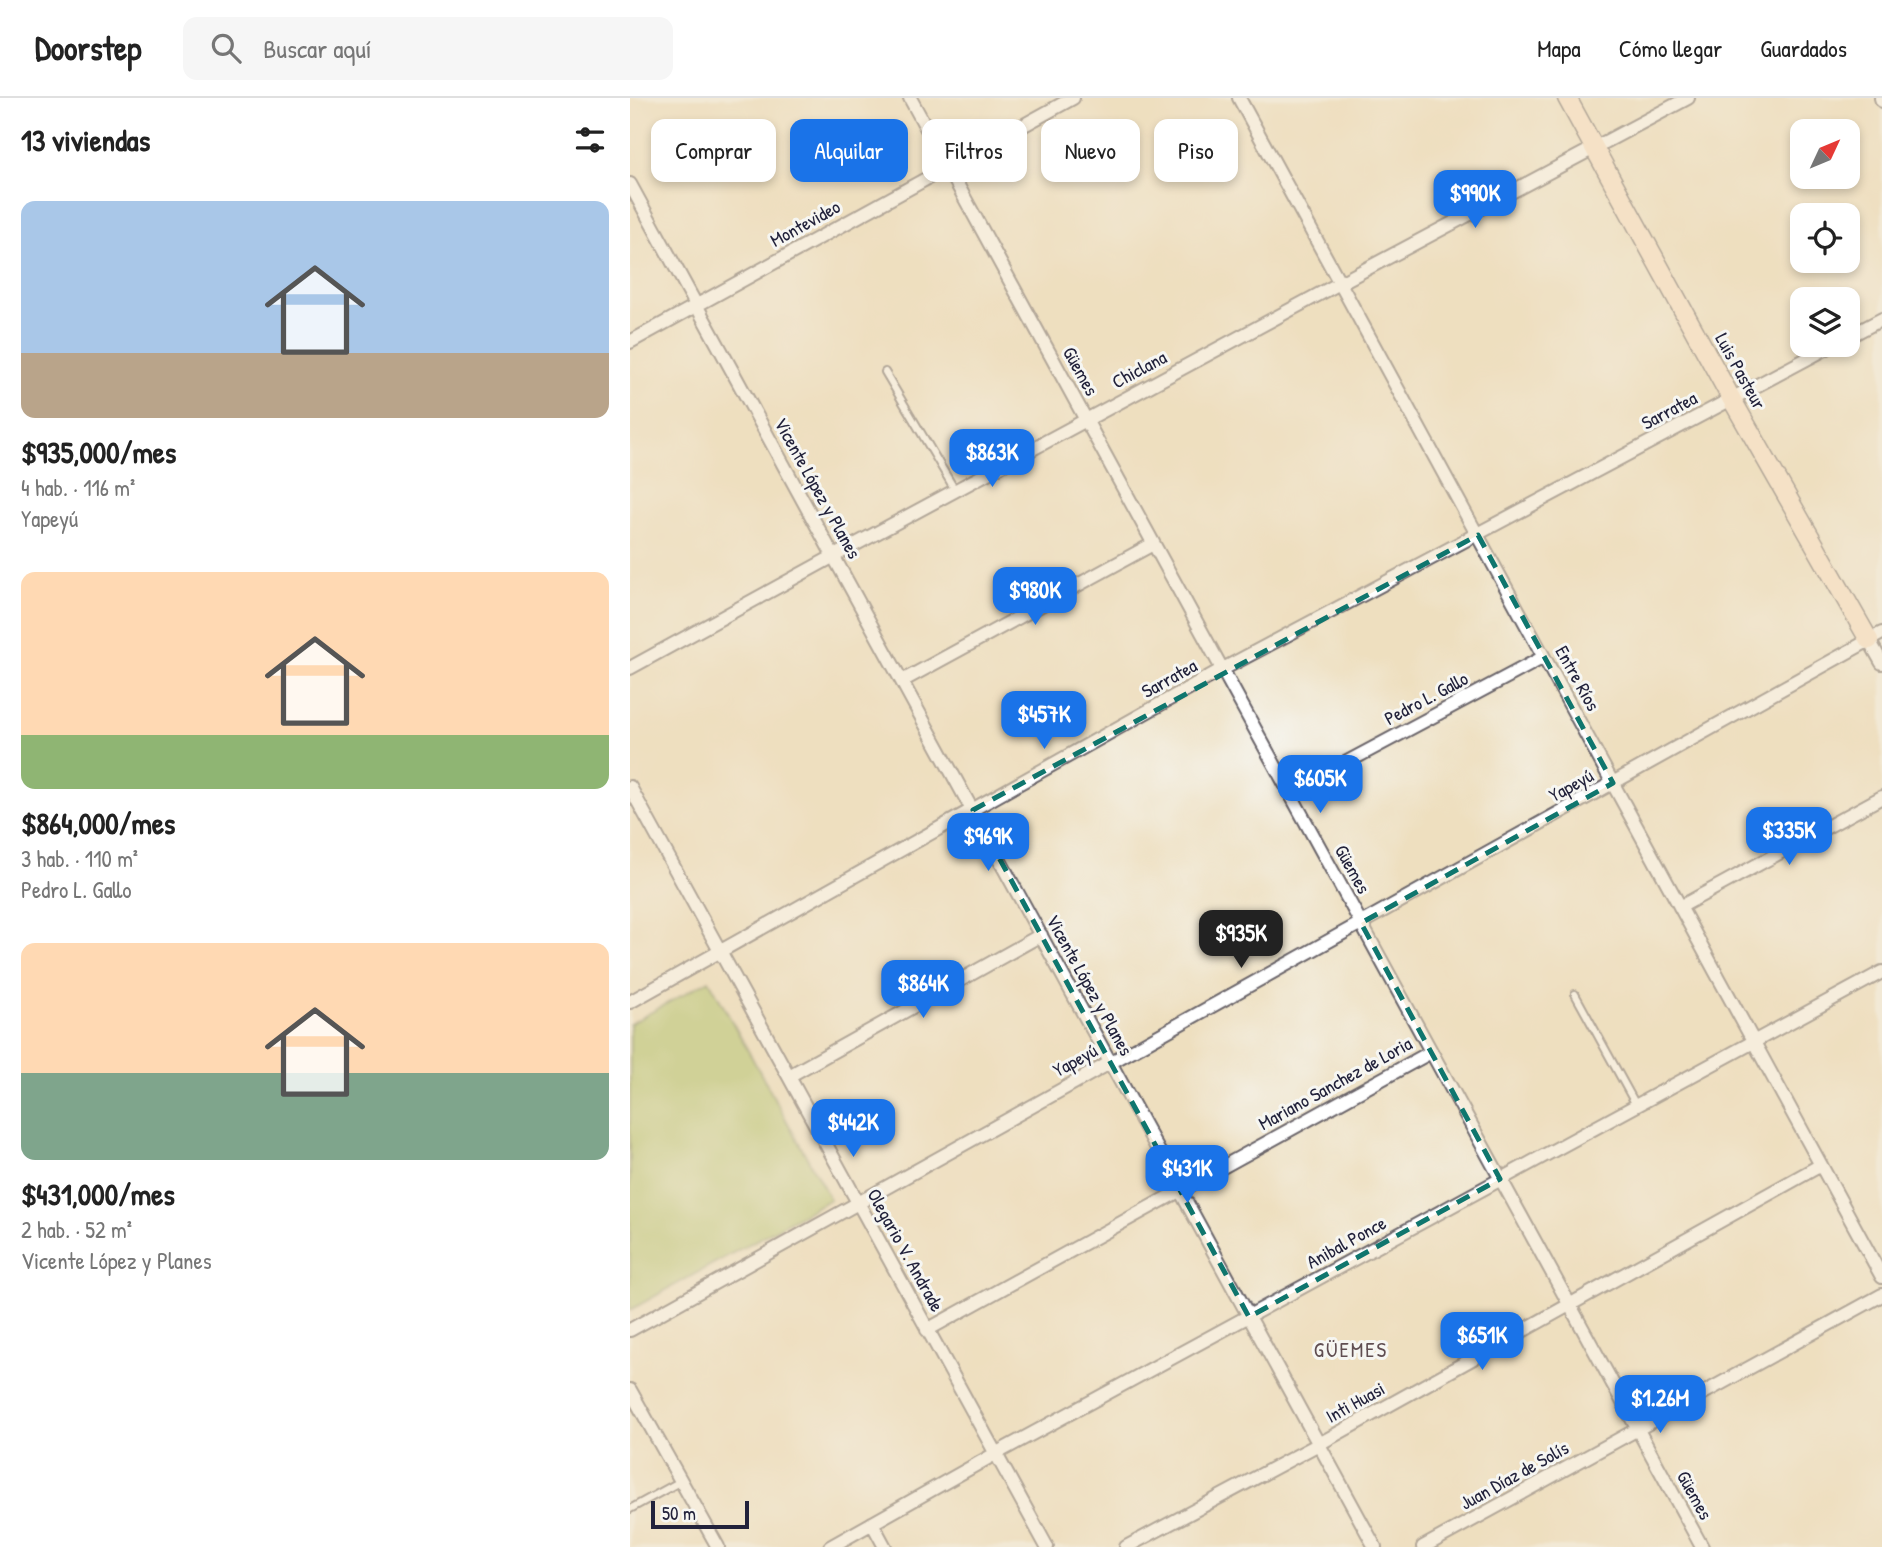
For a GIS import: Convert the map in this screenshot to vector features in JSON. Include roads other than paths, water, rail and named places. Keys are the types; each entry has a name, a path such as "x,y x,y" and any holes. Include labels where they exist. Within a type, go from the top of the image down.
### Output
{"main road":[{"name":"Luis Pasteur","path":"1567,98 1731,398 1875,636"}],"street":[{"name":"Güemes","path":"910,98 922,120"},
{"name":"Montevideo","path":"1027,123 1073,98"},
{"name":"Entre Ríos","path":"1240,98 1882,1277"},
{"name":"Chiclana","path":"630,668 955,490 1688,98"},
{"name":"Montevideo","path":"630,342 922,180"},
{"name":"Güemes","path":"956,182 1702,1547"},
{"name":"Vicente López y Planes","path":"630,184 1375,1547"},
{"path":"1860,331 1882,319"},
{"name":"Sarratea","path":"630,1002 1221,670 1810,357"},
{"path":"902,681 1153,544"},
{"name":"Luis Pasteur","path":"1875,636 1882,663"},
{"name":"Yapeyú","path":"630,1330 1875,636"},
{"name":"Pedro L. Gallo","path":"1289,793 1544,657"},
{"name":"Olegario V. Andrade","path":"630,787 1047,1547"},
{"path":"1681,907 1882,797"},
{"path":"789,1076 1041,935"},
{"name":"Anibal Ponce","path":"831,1546 995,1454 1882,972"},
{"name":"Mariano Sanchez de Loria","path":"927,1329 1431,1052"},
{"name":"Inti Huasi","path":"1126,1547 1319,1444 1821,1166"},
{"name":"Juan Díaz de Solís","path":"1423,1547 1882,1295"},
{"path":"630,1390 718,1547"},
{"path":"872,1523 885,1547"}],"lane":[{"path":"886,372 955,490"},
{"path":"1575,993 1636,1105"},
{"path":"630,1509 681,1481"}],"district":[{"name":"GÜEMES","path":"1351,1349"}]}
